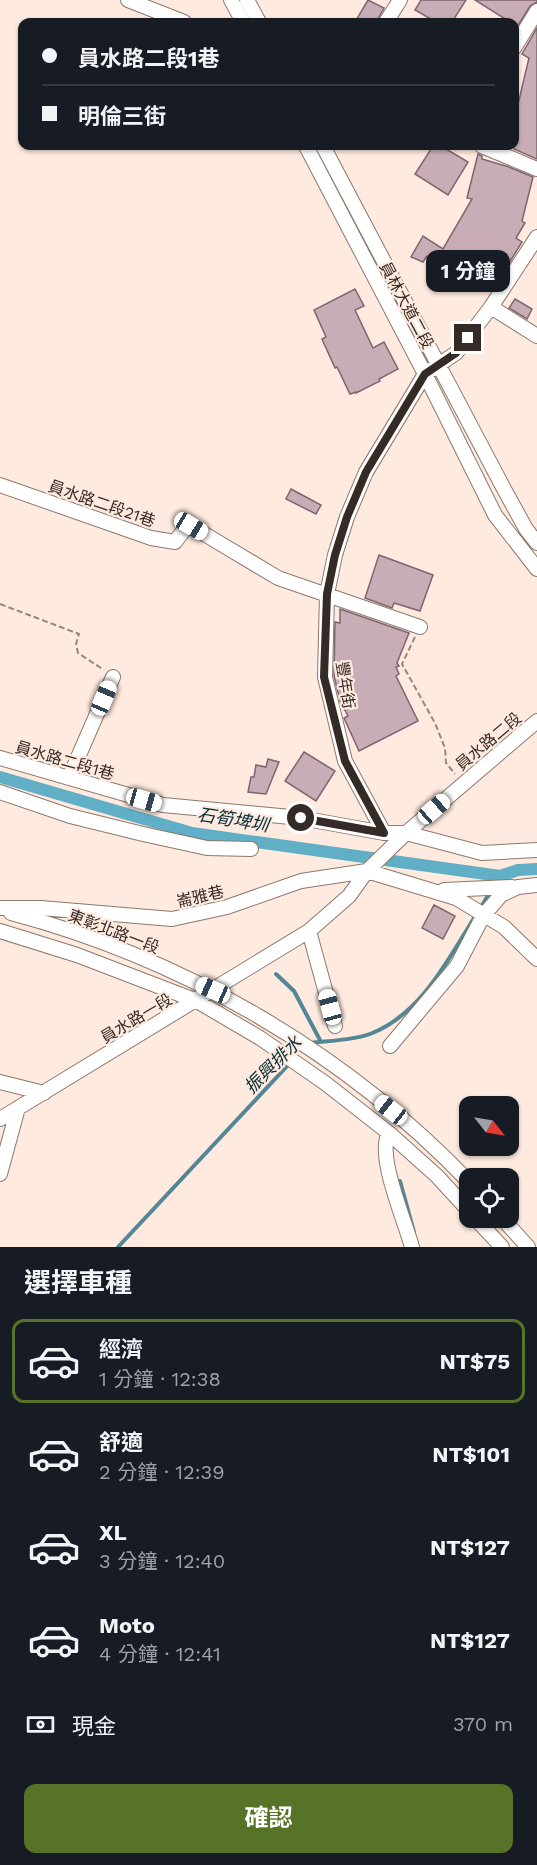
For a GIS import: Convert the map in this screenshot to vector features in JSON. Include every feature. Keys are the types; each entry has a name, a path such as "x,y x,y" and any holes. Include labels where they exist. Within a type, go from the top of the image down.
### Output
{"street":[{"path":"128,0 174,18"},
{"path":"231,0 241,18"},
{"path":"247,0 257,18"},
{"path":"389,18 400,0"},
{"path":"519,40 537,11"},
{"name":"員林大道二段","path":"308,150 425,374 495,515 537,569"},
{"name":"員林大道二段","path":"325,150 526,529 537,543"},
{"path":"492,150 537,169"},
{"path":"425,374 456,353 492,307 537,237"},
{"path":"492,307 537,336"},
{"name":"豐年街","path":"384,833 345,761 324,677 327,594 338,545 366,472 425,374"},
{"name":"員水路二段21巷","path":"0,485 152,538 175,542 184,530 191,526 279,578 420,627"},
{"path":"69,778 113,677"},
{"name":"員水路二段","path":"367,871 406,833 537,721"},
{"name":"員水路二段1巷","path":"0,758 163,805 301,818 384,833 406,833 482,853 537,850"},
{"path":"0,792 70,816 154,836 207,848 251,849"},
{"path":"367,871 430,889 457,894 537,885"},
{"name":"崙雅巷","path":"0,909 41,908 172,919 227,908 301,881 367,871"},
{"name":"員水路一段","path":"0,1119 309,931 349,896 367,871"},
{"path":"390,1046 457,966 483,916 501,895 518,887"},
{"path":"457,894 483,916 504,927 537,959"},
{"name":"東彰北路一段","path":"0,909 107,943 213,990 270,1022 315,1052 391,1110 459,1172"},
{"path":"0,931 77,954 197,1001 260,1038 389,1133 437,1176 459,1200"},
{"path":"309,931 335,1026"},
{"path":"0,1082 44,1093"},
{"path":"0,1174 18,1108"},
{"path":"389,1133 385,1140 388,1170 412,1247"},
{"path":"485,1228 502,1247"},
{"path":"511,1228 528,1247"}],"path":[{"path":"0,604 79,634 76,644 78,652 113,677"},
{"path":"420,627 402,664 435,723 445,748 446,763 463,784"}],"building":[{"path":"368,0 384,8 378,18 357,18"},
{"path":"421,0 466,0 455,18 429,18 415,10"},
{"path":"475,0 537,0 530,6 519,24 519,18 504,18"},
{"path":"537,28 537,159 516,150 519,150 519,100 529,58 522,54"},
{"path":"430,150 448,150 468,162 448,195 415,174"},
{"path":"478,154 482,156 482,159 533,177 522,221 525,223 516,238 522,242 499,279 458,252 447,269 427,256 423,262 411,257 423,236 443,249 472,199 467,198"},
{"path":"355,289 364,306 355,310 373,348 384,342 398,369 379,379 380,381 350,394 322,339 326,337 314,310"},
{"path":"515,299 532,309 527,319 509,308"},
{"path":"291,489 321,505 316,514 286,499"},
{"path":"379,555 433,575 420,611 394,603 392,608 365,598"},
{"path":"340,609 409,633 397,663 399,674 396,676 418,721 359,751 344,718 348,716 340,701 334,676 335,622 340,623"},
{"path":"304,752 335,771 316,801 285,781"},
{"path":"268,759 279,762 266,794 248,792 256,765 266,767"},
{"path":"434,905 455,916 443,939 422,928"}],"waterway":[{"name":"石筍埤圳","path":"0,777 192,833 500,876 518,870 537,869"},
{"name":"振興排水","path":"496,883 500,876"},
{"name":"振興排水","path":"480,909 490,892"},
{"name":"振興排水","path":"310,1043 364,1036 388,1025 405,1013 432,984 476,915"},
{"path":"276,974 294,991 321,1042"},
{"name":"振興排水","path":"118,1247 290,1063"},
{"path":"400,1181 414,1232"}],"route":[{"path":"301,818 384,833 345,761 324,677 327,594 335,555 347,517 366,472 425,374 456,353 468,338"}]}
